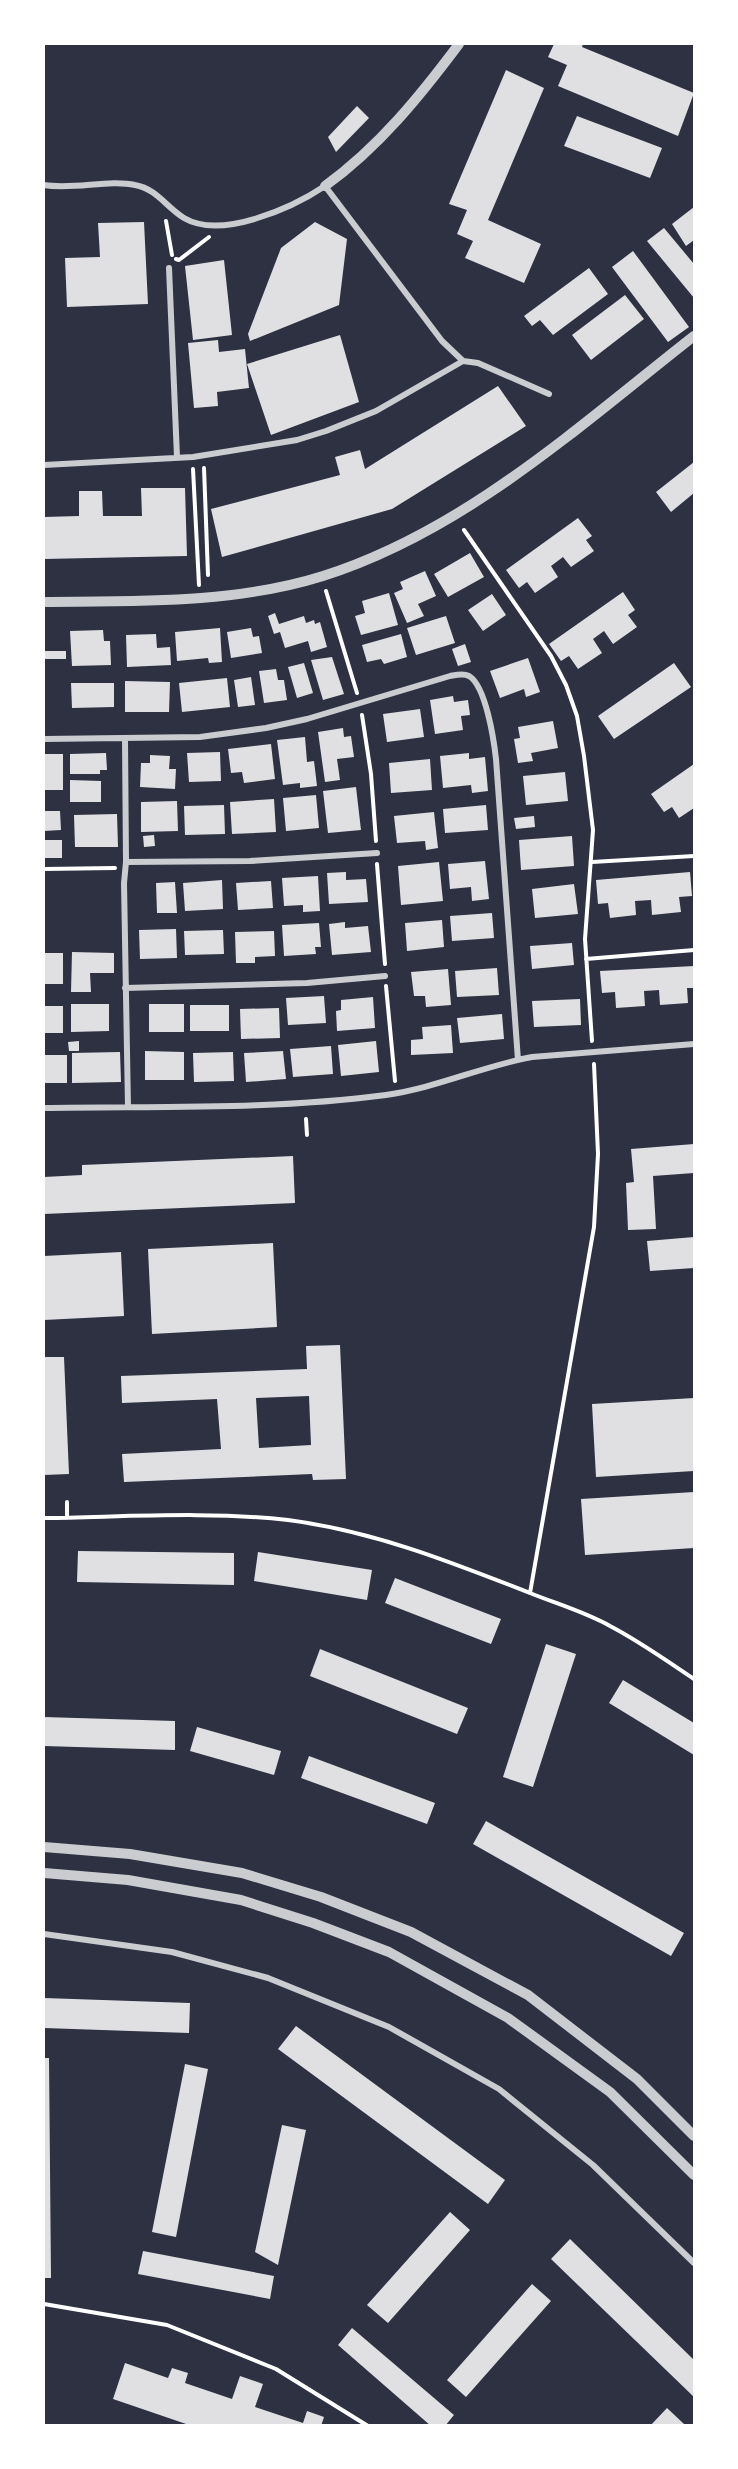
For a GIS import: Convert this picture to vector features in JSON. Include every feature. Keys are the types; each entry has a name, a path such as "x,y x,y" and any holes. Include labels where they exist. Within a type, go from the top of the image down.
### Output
{"street":[{"path":"44,185 69,188 132,184 147,188 175,212 194,223 214,226 289,207 326,186 354,164 394,125 459,44"},
{"path":"326,186 442,341 463,361 478,363 549,394"},
{"path":"169,268 177,457"},
{"path":"44,602 199,597 253,591 321,577 356,564 426,531 483,498 545,453 694,336"},
{"path":"44,465 193,457 279,444 326,431 376,411 463,361"},
{"path":"44,739 200,737 266,728 308,719 459,675 472,678 477,686 492,731 496,759 518,1060"},
{"path":"125,739 126,862 124,883 128,1107"},
{"path":"126,862 250,861 377,853"},
{"path":"125,988 285,984 386,976"},
{"path":"44,1108 254,1106 339,1100 396,1093 518,1060 694,1044"},
{"path":"44,1847 130,1854 242,1873 321,1897 411,1932 528,1995 637,2079 694,2136"},
{"path":"44,1873 128,1880 241,1900 313,1923 389,1953 508,2018 527,2031 610,2092 694,2175"},
{"path":"44,1934 183,1955 268,1978 389,2027 499,2089 593,2165 694,2263"}],"path":[{"path":"167,203 166,232 173,258 169,268"},
{"path":"173,258 179,260 224,225"},
{"path":"203,455 208,575"},
{"path":"193,457 199,597"},
{"path":"464,530 551,656 566,685 577,716 593,830 585,939 598,1154 594,1227 530,1593"},
{"path":"321,577 360,702 370,764 396,1093"},
{"path":"592,862 694,856"},
{"path":"44,869 116,868 126,862"},
{"path":"586,959 694,950"},
{"path":"306,1119 307,1135"},
{"path":"66,1503 67,1518"},
{"path":"44,1518 229,1517 288,1520 402,1545 530,1593 612,1627 694,1679"},
{"path":"44,2304 167,2325 276,2369 368,2426"}],"building":[{"path":"554,44 583,44 582,47 694,93 678,136 558,86 567,65 548,57"},
{"path":"506,70 544,88 488,220 541,244 524,283 465,258 473,241 457,234 467,210 449,204"},
{"path":"357,106 369,118 336,152 328,137"},
{"path":"577,116 662,148 650,178 564,146"},
{"path":"694,207 694,240 686,246 672,224"},
{"path":"144,222 148,304 67,307 65,258 100,257 98,223"},
{"path":"315,222 347,239 339,305 250,341 248,334 281,248"},
{"path":"664,228 694,264 694,298 647,241"},
{"path":"633,251 689,327 668,342 612,267"},
{"path":"224,260 232,335 193,340 185,266"},
{"path":"589,268 608,294 553,335 540,320 532,326 524,316"},
{"path":"625,295 644,319 591,360 572,335"},
{"path":"340,335 359,402 271,435 247,364"},
{"path":"218,340 219,352 245,349 249,388 217,392 218,406 194,408 188,343"},
{"path":"498,386 526,426 392,509 222,557 211,509 340,475 335,457 360,450 365,469"},
{"path":"694,462 694,493 671,512 656,492"},
{"path":"141,488 185,488 187,556 44,559 44,517 79,516 79,491 102,491 103,516 142,516"},
{"path":"578,518 592,536 586,540 594,551 571,567 563,557 551,566 558,577 535,593 527,582 519,588 506,570"},
{"path":"470,553 484,577 448,597 434,574"},
{"path":"425,571 436,596 418,604 424,616 407,623 394,593 403,589 400,582"},
{"path":"623,592 635,610 628,615 637,627 613,644 604,631 593,639 602,653 578,669 569,656 561,661 549,644"},
{"path":"389,593 398,625 361,635 355,616 365,613 362,601"},
{"path":"492,594 506,615 483,631 468,610"},
{"path":"275,613 279,624 304,616 306,623 314,620 315,624 320,622 327,647 311,652 308,641 285,648 280,632 274,634 268,616"},
{"path":"446,616 455,643 416,655 407,628"},
{"path":"220,628 222,662 209,663 208,658 177,661 175,632"},
{"path":"251,628 253,637 259,636 262,653 231,658 227,632"},
{"path":"103,630 104,641 110,641 111,665 72,666 70,631"},
{"path":"156,634 157,648 170,647 171,665 127,667 126,635"},
{"path":"401,634 407,657 384,664 381,659 367,662 362,645"},
{"path":"465,644 471,662 458,666 452,649"},
{"path":"44,651 66,651 66,659 44,659"},
{"path":"332,657 344,694 323,700 311,660"},
{"path":"528,658 540,692 526,697 524,689 500,698 490,671"},
{"path":"304,663 313,693 297,698 288,667"},
{"path":"674,663 691,687 614,739 598,716"},
{"path":"276,669 278,680 284,680 287,700 264,703 259,671"},
{"path":"251,677 255,705 238,707 234,680"},
{"path":"227,678 230,707 182,712 179,683"},
{"path":"125,681 170,682 169,712 125,712"},
{"path":"71,683 114,683 114,707 72,708"},
{"path":"453,696 454,702 468,700 470,715 461,716 463,730 435,734 430,700"},
{"path":"420,709 424,737 387,742 383,714"},
{"path":"553,721 558,748 531,753 533,761 518,763 514,739 520,738 518,727"},
{"path":"343,728 344,737 351,736 354,757 337,759 340,780 325,782 318,732"},
{"path":"305,737 307,762 314,761 317,786 300,788 300,783 283,785 277,740"},
{"path":"271,744 275,779 244,783 242,772 231,773 228,749"},
{"path":"220,752 221,781 189,782 187,753"},
{"path":"106,753 107,770 100,770 100,774 70,774 70,754"},
{"path":"469,753 469,759 485,757 488,791 472,793 471,785 443,788 440,756"},
{"path":"44,754 63,754 63,790 44,790"},
{"path":"150,755 170,756 169,769 176,769 175,789 140,787 141,763 150,763"},
{"path":"430,759 432,790 391,793 389,763"},
{"path":"694,764 694,808 679,818 672,807 664,812 651,794"},
{"path":"565,772 568,801 526,805 523,776"},
{"path":"70,780 101,781 101,802 70,802"},
{"path":"356,787 361,830 328,833 323,791"},
{"path":"316,795 319,828 286,831 283,798"},
{"path":"274,799 276,832 232,834 230,802"},
{"path":"177,801 178,831 141,832 141,802"},
{"path":"224,805 225,834 185,835 184,806"},
{"path":"486,805 488,830 445,833 443,809"},
{"path":"44,811 60,811 61,830 44,831"},
{"path":"434,812 438,848 426,850 425,841 397,843 394,816"},
{"path":"117,814 118,847 75,847 74,815"},
{"path":"534,816 535,827 516,829 514,818"},
{"path":"154,835 155,846 144,847 143,836"},
{"path":"572,836 574,866 521,870 519,840"},
{"path":"44,840 62,840 62,858 44,858"},
{"path":"485,861 489,899 472,901 471,887 450,889 448,864"},
{"path":"439,862 443,901 401,905 398,866"},
{"path":"346,872 346,880 366,879 368,902 329,904 327,873"},
{"path":"690,872 692,896 679,897 681,912 652,915 651,900 635,901 636,915 610,918 608,903 598,904 596,880"},
{"path":"318,876 320,911 303,912 303,905 284,906 282,878"},
{"path":"222,880 223,909 185,911 183,883"},
{"path":"271,881 273,908 238,910 236,883"},
{"path":"175,882 177,913 157,913 156,883"},
{"path":"574,884 578,914 535,918 532,889"},
{"path":"492,913 494,938 452,941 450,916"},
{"path":"442,920 444,947 407,951 405,923"},
{"path":"345,922 345,928 368,926 371,952 332,955 329,924"},
{"path":"319,923 321,947 315,947 316,954 284,956 282,925"},
{"path":"176,929 177,958 140,959 139,930"},
{"path":"223,930 224,954 185,955 184,931"},
{"path":"274,931 275,956 255,957 255,963 236,963 235,932"},
{"path":"572,943 574,965 532,969 530,946"},
{"path":"72,952 114,953 114,973 90,973 91,992 71,992"},
{"path":"44,953 63,953 63,984 44,984"},
{"path":"694,966 694,988 687,988 688,1003 660,1005 659,990 644,991 645,1006 616,1008 615,992 602,993 600,971"},
{"path":"497,968 499,995 457,997 455,971"},
{"path":"448,969 451,1005 426,1007 425,996 414,996 411,972"},
{"path":"324,996 326,1023 288,1025 286,998"},
{"path":"373,997 375,1028 337,1031 336,1011 341,1010 341,1000"},
{"path":"580,999 581,1025 534,1027 532,1001"},
{"path":"71,1004 109,1004 109,1031 71,1032"},
{"path":"149,1004 184,1004 184,1032 149,1032"},
{"path":"190,1005 229,1005 229,1031 190,1031"},
{"path":"44,1006 63,1006 63,1033 44,1033"},
{"path":"279,1008 280,1038 241,1039 240,1009"},
{"path":"502,1014 504,1039 460,1043 457,1018"},
{"path":"451,1025 453,1053 411,1055 411,1040 423,1039 422,1027"},
{"path":"79,1041 79,1051 69,1051 68,1042"},
{"path":"376,1041 379,1072 341,1076 338,1045"},
{"path":"331,1046 333,1074 293,1077 290,1049"},
{"path":"145,1051 184,1052 184,1080 145,1080"},
{"path":"283,1051 286,1079 246,1082 244,1053"},
{"path":"120,1052 121,1082 72,1083 72,1053"},
{"path":"233,1052 234,1081 194,1082 193,1053"},
{"path":"44,1055 67,1055 67,1083 44,1083"},
{"path":"694,1144 694,1173 653,1176 656,1229 628,1230 626,1183 634,1182 631,1149"},
{"path":"293,1156 295,1203 44,1214 44,1177 82,1175 82,1165"},
{"path":"694,1237 694,1268 650,1271 647,1241"},
{"path":"273,1243 277,1327 152,1334 148,1249"},
{"path":"121,1252 124,1316 44,1320 44,1256"},
{"path":"340,1345 346,1479 313,1480 312,1474 124,1482 122,1454 221,1449 217,1399 122,1403 121,1376 307,1369 306,1346","holes":["309,1396 311,1445 259,1448 256,1398"]},
{"path":"44,1357 64,1357 69,1474 44,1475"},
{"path":"694,1398 694,1471 596,1477 592,1404"},
{"path":"694,1492 694,1548 585,1555 581,1499"},
{"path":"78,1551 234,1553 234,1585 77,1582"},
{"path":"258,1552 372,1570 367,1600 254,1581"},
{"path":"395,1578 501,1619 491,1644 385,1603"},
{"path":"546,1644 576,1654 533,1787 503,1777"},
{"path":"320,1649 468,1708 457,1734 310,1676"},
{"path":"623,1680 694,1723 694,1755 609,1703"},
{"path":"44,1717 175,1721 175,1750 44,1746"},
{"path":"197,1727 281,1751 274,1775 190,1751"},
{"path":"309,1756 435,1803 427,1824 301,1778"},
{"path":"486,1821 684,1933 671,1956 473,1844"},
{"path":"44,1998 190,2003 189,2033 44,2028"},
{"path":"296,2026 505,2180 488,2204 278,2049"},
{"path":"44,2058 49,2058 51,2278 44,2278"},
{"path":"185,2064 208,2069 176,2237 152,2232"},
{"path":"282,2125 306,2130 278,2265 255,2252"},
{"path":"450,2212 470,2230 388,2323 367,2305"},
{"path":"570,2239 694,2360 694,2397 551,2259"},
{"path":"143,2251 274,2276 270,2299 138,2274"},
{"path":"532,2284 551,2301 466,2397 447,2380"},
{"path":"352,2328 454,2415 445,2426 431,2426 338,2345"},
{"path":"125,2363 168,2378 172,2368 188,2373 185,2383 232,2399 240,2376 263,2384 255,2407 303,2423 307,2411 324,2417 321,2426 192,2426 113,2399"},
{"path":"667,2408 684,2424 650,2426"}]}
